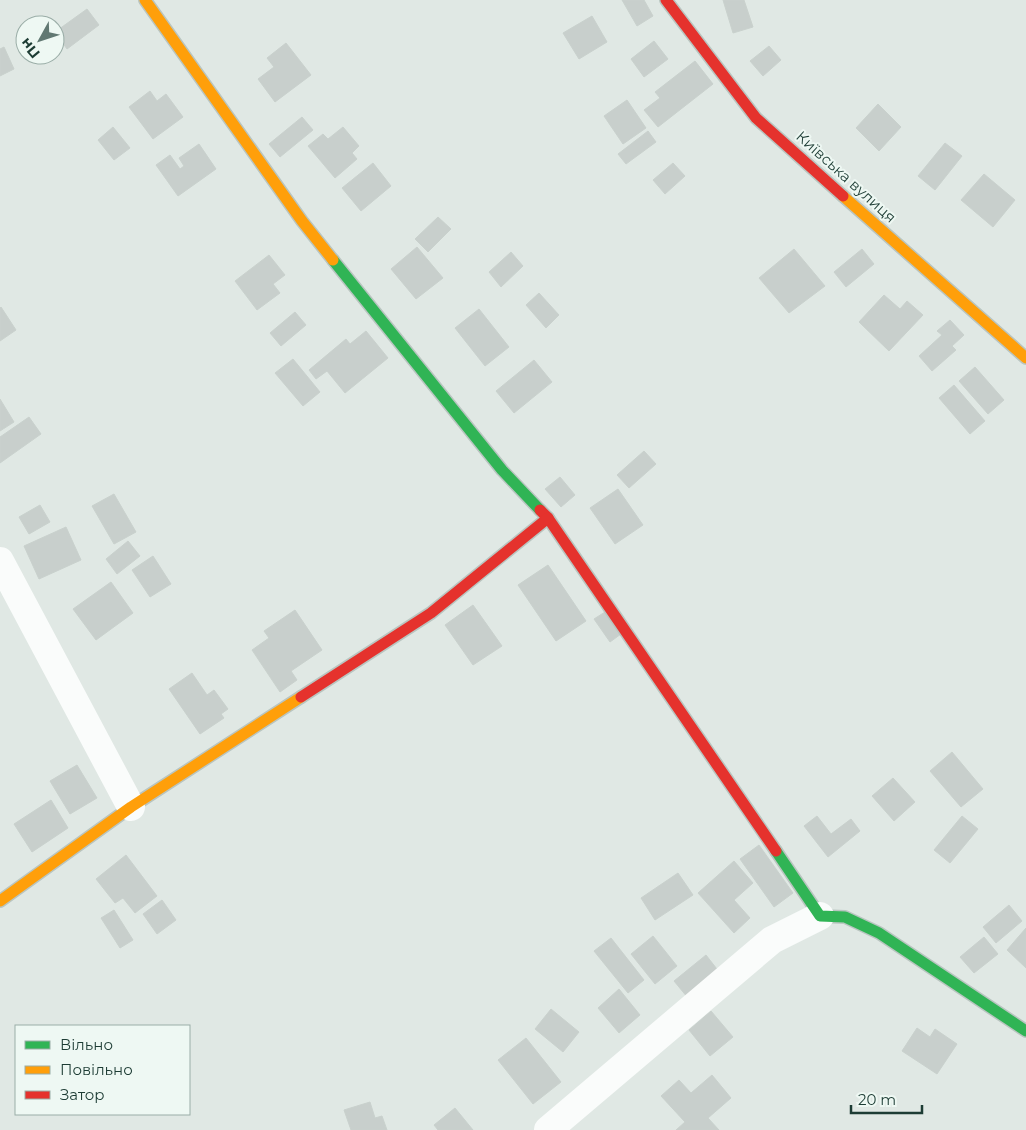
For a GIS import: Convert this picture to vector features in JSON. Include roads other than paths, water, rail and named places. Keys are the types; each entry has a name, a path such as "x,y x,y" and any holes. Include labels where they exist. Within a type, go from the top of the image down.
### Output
{"street":[{"path":"145,0 302,221 502,470 548,518 820,916"},
{"name":"Київська вулиця","path":"666,0 756,118 1026,358"},
{"path":"0,901 131,807 431,613 548,518"},
{"path":"0,562 131,807"},
{"path":"548,1130 772,940 820,916 844,917 879,933 1026,1032"}]}
